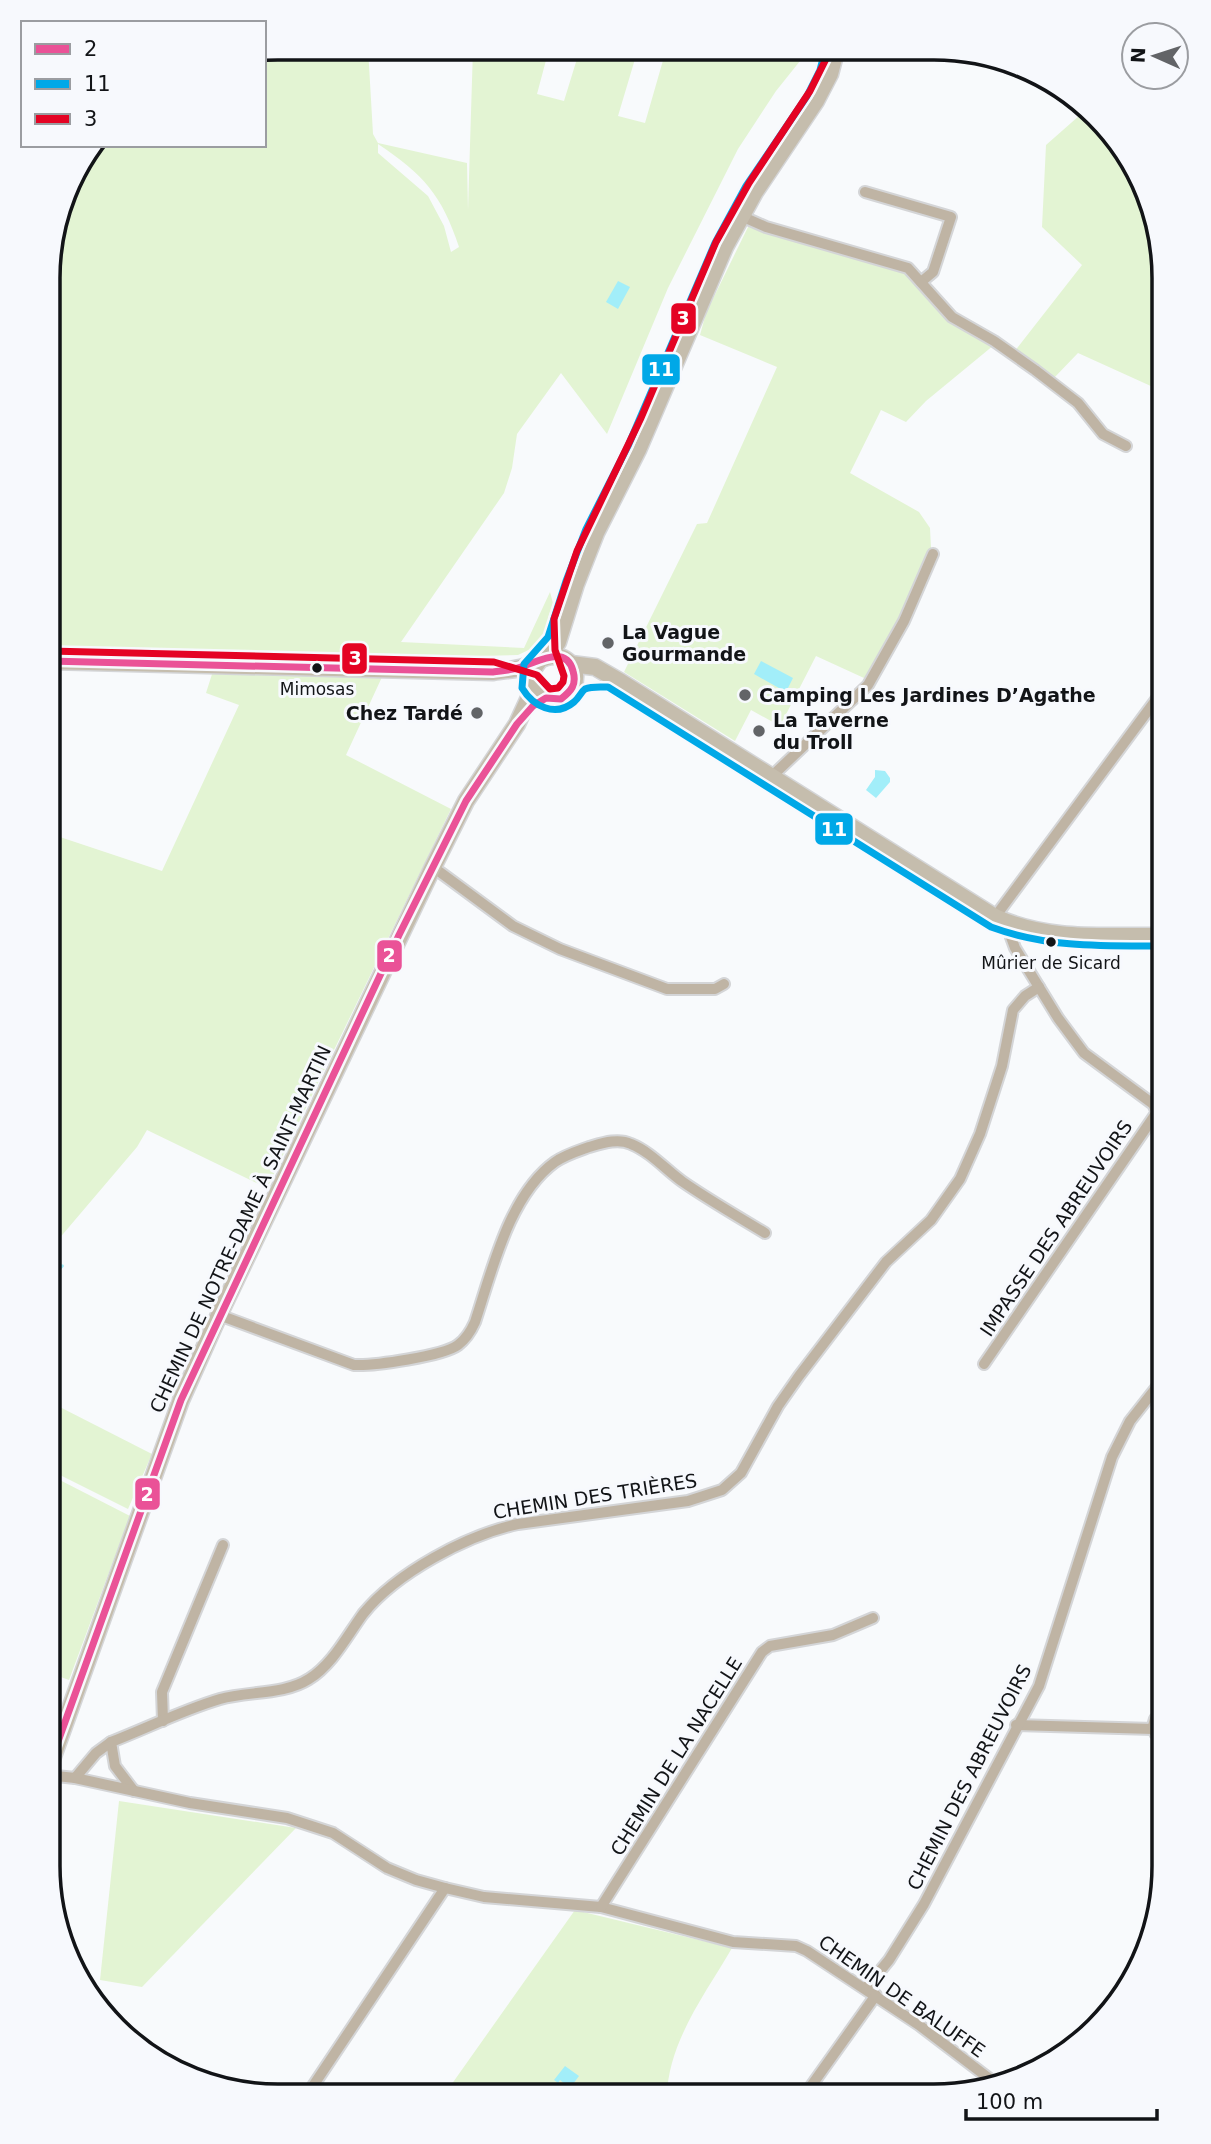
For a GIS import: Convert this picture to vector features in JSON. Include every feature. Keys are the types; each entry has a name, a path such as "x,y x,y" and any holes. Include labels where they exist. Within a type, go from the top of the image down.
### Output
{"street":[{"path":"533,685 532,673 558,642 596,533 638,450 741,216 771,166 816,101 834,60"},
{"path":"865,192 951,217 933,272 921,282"},
{"path":"741,216 766,227 908,268 952,317 986,336 1035,370 1078,403 1103,434 1126,446"},
{"path":"771,777 868,684 904,621 933,554"},
{"path":"493,671 533,685 546,698 556,700 565,696 572,690 575,672 569,662 564,621"},
{"path":"60,661 493,671 519,668 559,656 569,662 595,667 995,917 1014,925 1059,936 1152,936"},
{"path":"575,682 592,676 611,677"},
{"name":"CHEMIN DE NOTRE-DAME À SAINT-MARTIN","path":"517,724 533,685"},
{"name":"CHEMIN DE NOTRE-DAME À SAINT-MARTIN","path":"60,1738 181,1400 219,1315 466,802 517,724 533,706 546,698"},
{"path":"995,917 1152,706"},
{"path":"433,867 513,926 560,949 667,989 715,989 724,984"},
{"path":"1014,925 1011,937 1014,948 1058,1018 1084,1053 1151,1103"},
{"name":"CHEMIN DES TRIÈRES","path":"75,1779 96,1753 111,1742 217,1700 289,1687 308,1679 324,1666 376,1601 410,1573 481,1534 518,1524 688,1501 706,1497 729,1486 747,1466 778,1406 806,1367 886,1262 931,1220 960,1180 980,1134 1002,1066 1013,1010 1025,996 1039,987"},
{"name":"IMPASSE DES ABREUVOIRS","path":"984,1364 1151,1120"},
{"path":"219,1315 354,1365 373,1364 454,1347 467,1336 475,1322 504,1234 512,1216 532,1187 555,1162 569,1154 614,1141 632,1144 660,1162 690,1187 765,1233"},
{"name":"CHEMIN DES ABREUVOIRS","path":"866,1988 890,1960 924,1904 1016,1725 1039,1686 1112,1457 1130,1421 1151,1394"},
{"path":"163,1721 162,1692 223,1545"},
{"name":"CHEMIN DE LA NACELLE","path":"601,1907 762,1652 770,1646 833,1635 873,1618"},
{"path":"1016,1725 1151,1730"},
{"path":"111,1742 115,1766 134,1791"},
{"name":"CHEMIN DE BALUFFE","path":"60,1776 190,1803 287,1818 333,1833 387,1868 445,1888 484,1897 601,1907 733,1942 796,1947 807,1951 866,1988 987,2077"},
{"path":"314,2084 445,1888"},
{"path":"813,2084 876,1995"}],"green space":[{"path":"266,60 369,60 373,134 378,143 467,163 468,210 473,60 546,60 537,94 564,101 577,60 635,60 618,116 645,123 663,60 801,60 776,91 738,149 668,288 607,434 561,373 517,434 512,468 504,493 401,642 524,648 550,592 554,607 549,633 537,646 518,655 398,658 331,653 60,646 61,249 76,194 104,147 266,147","holes":["378,144 407,165 429,187 446,213 459,247 451,252 444,226 428,196 378,153"]},
{"path":"1079,116 1115,157 1129,181 1140,208 1151,264 1152,387 1078,353 1053,379 1014,352 1082,265 1042,227 1046,145"},
{"path":"749,225 906,270 948,321 994,345 926,401 906,422 881,410 850,473 919,512 930,528 931,548 881,656 864,678 816,656 780,726 751,710 735,741 624,672 697,524 707,523 777,367 700,335 706,313"},
{"path":"213,671 382,677 346,755 451,809 267,1188 147,1130 137,1147 60,1238 60,837 162,871 239,705 206,693"},
{"path":"60,1407 152,1454 128,1509 60,1475"},
{"path":"60,1480 130,1516 69,1680 60,1677"},
{"path":"119,1801 296,1828 142,1987 100,1980"},
{"path":"575,1910 732,1948 681,2037 668,2084 452,2084"}],"water":[{"path":"618,281 630,287 618,309 606,302"},
{"path":"761,661 793,678 786,692 754,674"},
{"path":"875,770 885,771 890,778 890,782 876,798 866,790 875,777"},
{"path":"565,2066 579,2076 573,2084 565,2084 560,2080 558,2083 554,2080"}],"transit line":[{"name":"11","path":"823,60 807,96 746,186 715,243 628,446 586,529 548,637 524,664 522,688 538,705 559,709 567,707 585,689 608,687 991,927 1055,942 1098,946 1152,946"},
{"name":"3","path":"60,651 494,662 537,675 550,689 558,688 564,676 555,650 554,619 577,551 641,418 716,242 749,183 810,91 826,60"},
{"name":"2","path":"60,661 493,672 558,657 569,663 574,684 561,699 546,698 533,706 517,724 466,801 399,935 181,1400 60,1736"}],"place":[{"name":"La Vague Gourmande","path":"608,643"},
{"name":"Mimosas","path":"317,668"},
{"name":"Camping Les Jardines D’Agathe","path":"745,695"},
{"name":"Chez Tardé","path":"477,713"},
{"name":"La Taverne du Troll","path":"759,731"},
{"name":"Mûrier de Sicard","path":"1051,942"}]}
